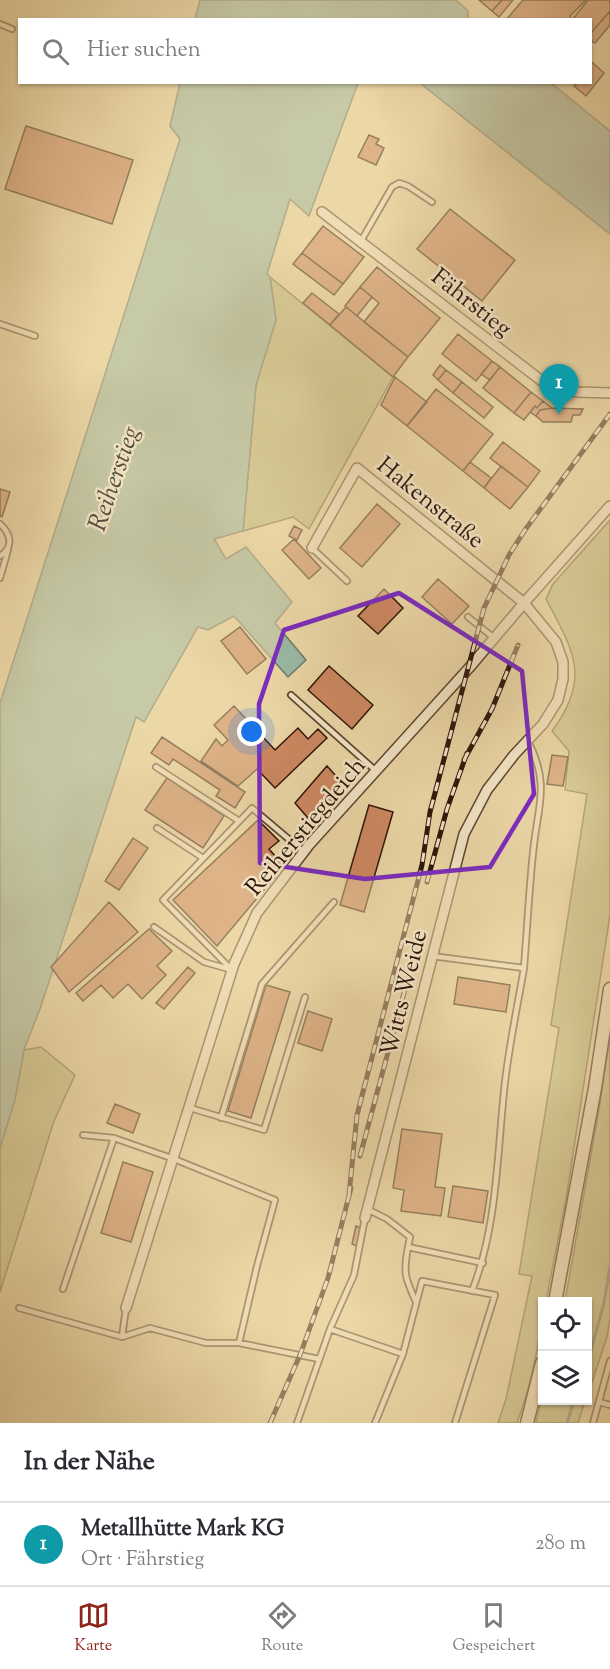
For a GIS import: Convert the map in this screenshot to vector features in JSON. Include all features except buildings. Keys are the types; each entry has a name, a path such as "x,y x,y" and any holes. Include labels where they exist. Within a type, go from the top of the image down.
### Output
{"main road":[{"path":"556,1297 595,1088 610,989"},
{"path":"527,1423 538,1382"}],"street":[{"name":"Fährstieg","path":"322,212 547,385 578,392 610,393"},
{"name":"Hakenstraße","path":"312,548 357,468 524,603"},
{"name":"Reiherstiegdeich","path":"126,1308 232,970 256,913 304,852 610,506"},
{"name":"Witts Weide","path":"366,1214 464,834 487,790 543,724 558,700 563,679 562,662 556,642 524,603"}],"lane":[{"path":"0,24 12,28"},
{"path":"361,241 392,188 399,183 408,186 432,202"},
{"path":"0,324 35,336"},
{"path":"0,524 9,534 10,542 0,578"},
{"path":"312,548 347,580"},
{"path":"0,556 8,550"},
{"path":"468,616 495,638"},
{"path":"291,695 376,771"},
{"path":"472,1291 483,1263 492,1218 504,1088 524,968 533,850 542,793 537,757 528,740"},
{"path":"156,767 239,821"},
{"path":"232,970 163,900 252,808 304,852"},
{"path":"157,828 203,858"},
{"path":"221,1118 262,984 334,902"},
{"path":"154,927 204,962 232,970"},
{"path":"432,956 524,968"},
{"path":"190,1108 264,1130 305,997"},
{"path":"83,1135 114,1138 174,1159 275,1200 240,1343"},
{"path":"63,1289 114,1138"},
{"path":"366,1214 403,1230 410,1237 405,1263 405,1279 417,1303"},
{"name":"Witts Weide","path":"297,1423 330,1329 354,1275 366,1214"},
{"path":"408,1247 483,1263"},
{"path":"375,1423 403,1354 422,1281 495,1295 455,1423"},
{"path":"19,1308 122,1337 150,1328 207,1343 240,1343 319,1359"},
{"path":"122,1337 126,1308"},
{"path":"330,1329 403,1354"},
{"path":"593,1423 610,1361"},
{"path":"599,1402 610,1405"}],"highlighted area":[{"path":"399,593 522,671 534,794 490,867 365,879 260,863 259,704 284,630"}],"shaded area":[{"path":"270,277 393,377 309,529 293,517 243,531 256,385 276,320"},
{"path":"610,520 610,915 566,1199 547,1297 538,1297 538,1342 534,1363 517,1423 498,1423 506,1399 532,1276 519,1274 559,1028 551,1025 587,794 565,790 569,751 552,731 572,695 575,679 570,649 546,599 553,584"},
{"path":"610,1035 610,1318 607,1337 592,1382 592,1297 566,1297"},
{"path":"41,1047 75,1075 54,1121 0,1292 0,1148 15,1099 24,1050"},
{"path":"540,1405 584,1405 578,1423 536,1423"}],"water":[{"path":"200,0 456,0 468,11 468,18 195,18"},
{"name":"Reiherstieg","path":"180,84 358,84 309,216 290,199 267,274 270,277 276,320 256,385 243,531 214,539 226,559 246,547 292,602 275,623 306,660 288,677 234,616 208,630 198,627 144,722 136,717 40,1009 24,1050 15,1099 0,1148 0,703 180,139 170,126"},
{"path":"421,84 552,84 610,131 610,234"}],"waterway":[{"path":"591,1351 604,1303 610,1266"},
{"path":"567,1423 572,1405"}],"railway":[{"path":"349,1195 357,1115 422,865 430,812 484,608 509,555 525,530 610,414"},
{"path":"464,760 492,709 518,645"},
{"path":"427,882 447,809 467,753"},
{"path":"360,1156 414,956"},
{"path":"270,1423 300,1355 328,1278 351,1188"}],"place":[{"name":"Metallhütte Mark KG","path":"559,414"}]}
